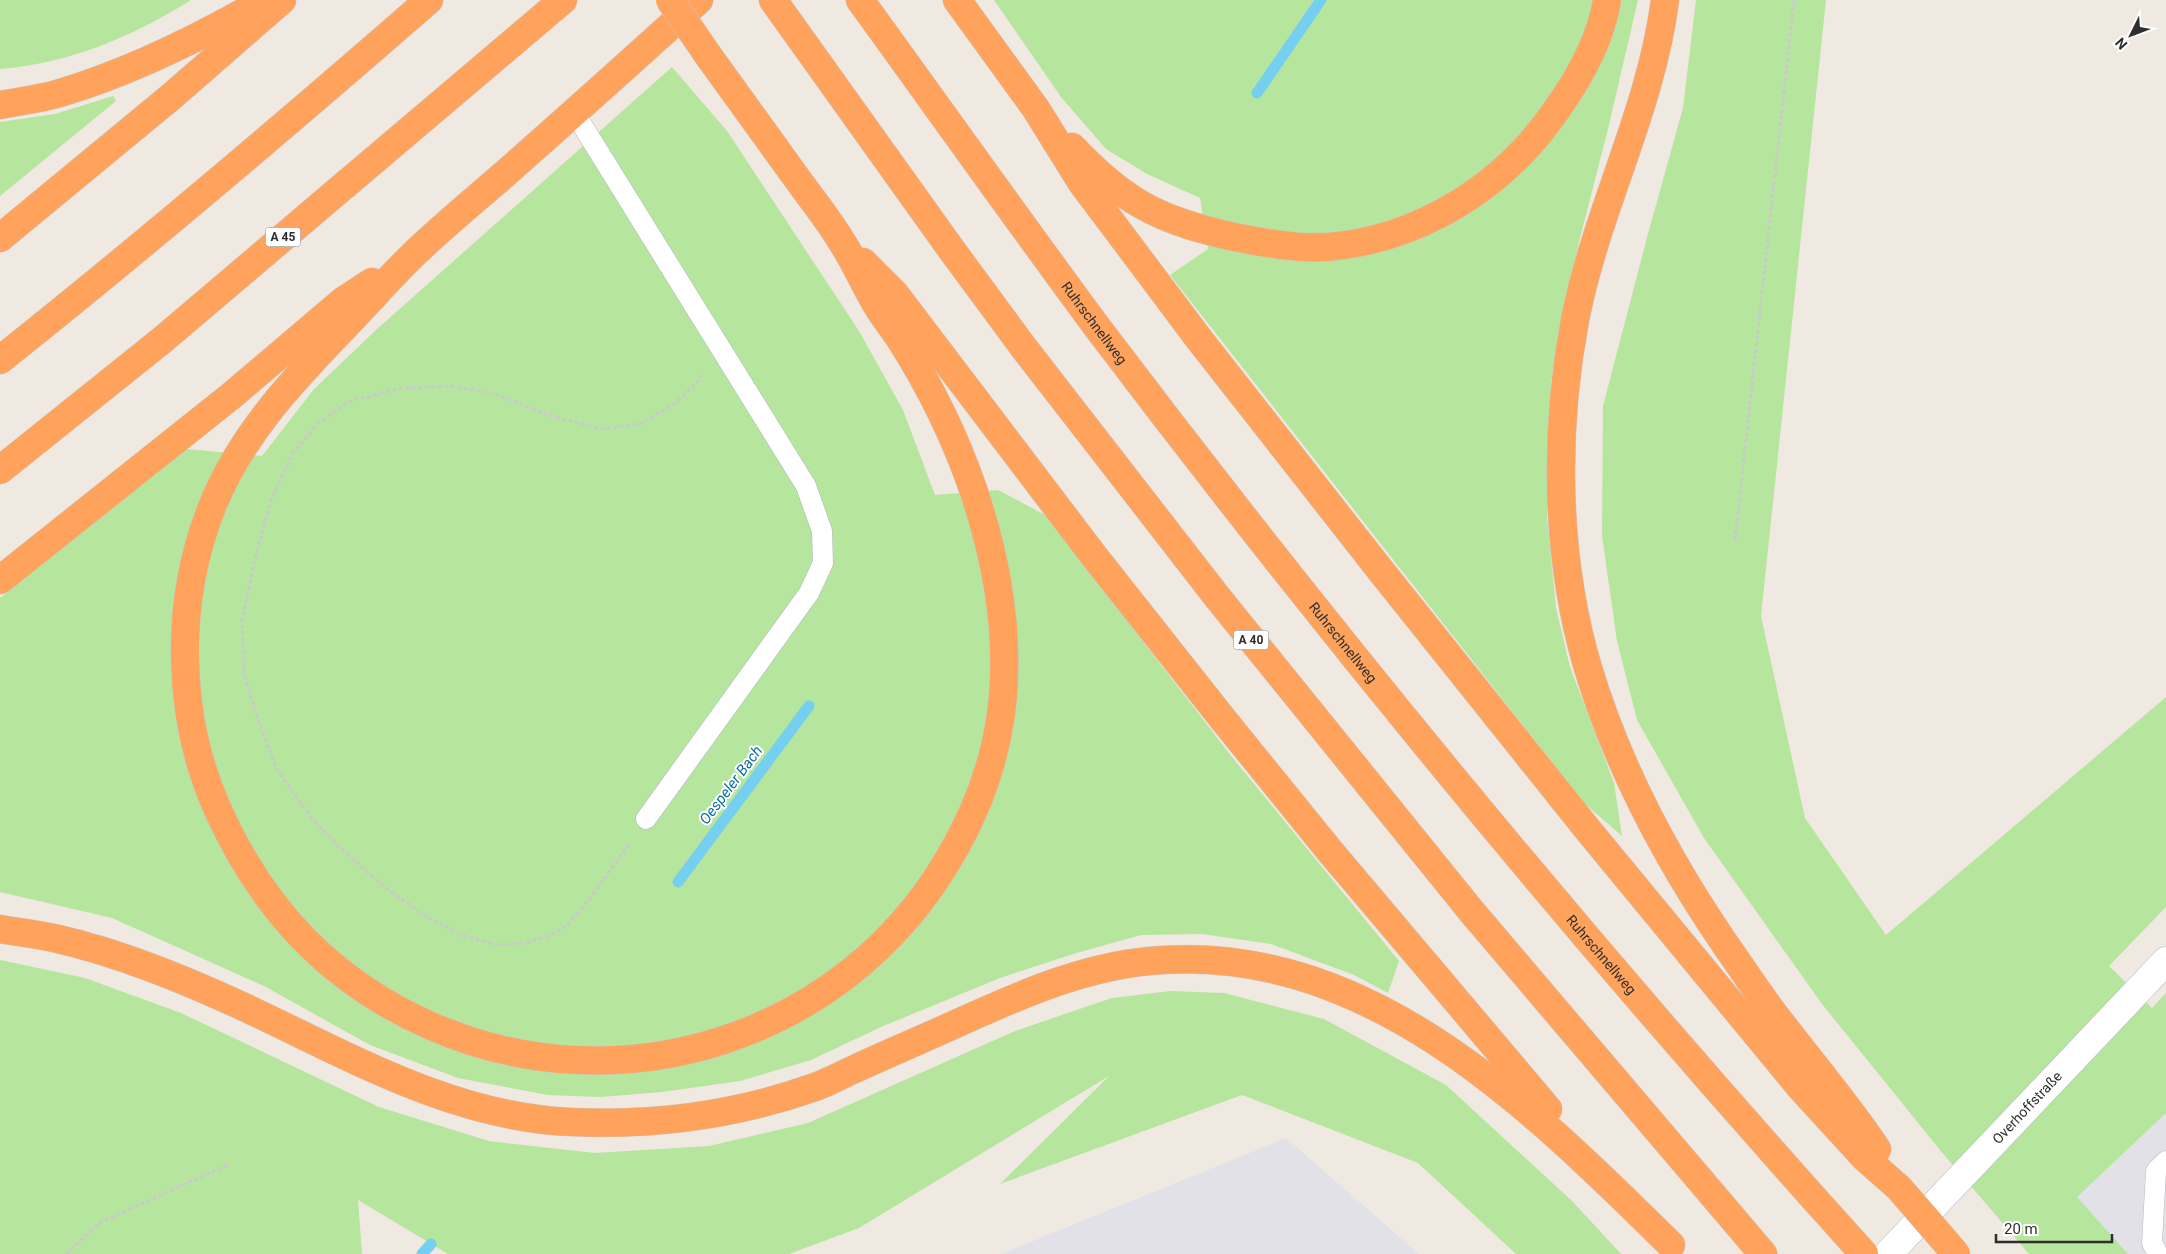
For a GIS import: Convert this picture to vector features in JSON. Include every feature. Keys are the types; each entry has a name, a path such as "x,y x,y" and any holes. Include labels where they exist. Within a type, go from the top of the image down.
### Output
{"highway":[{"path":"0,105 59,94 117,73 190,41 266,0"},
{"path":"0,238 172,96 282,0"},
{"path":"0,360 119,264 310,104 429,0"},
{"name":"A 45","path":"0,470 161,341 563,0"},
{"path":"670,0 710,58 842,242 875,302 920,374 944,420 972,485 996,571 1003,611 1005,667 1000,720 986,778 967,828 937,879 914,910 873,954 826,992 783,1017 743,1034 700,1047 656,1057 608,1061 551,1060 500,1050 461,1039 406,1015 353,983 305,942 261,888 230,838 212,798 194,743 185,675 186,619 196,560 211,510 228,474 247,441 276,401 309,362 411,257 574,112 700,0"},
{"name":"A 40","path":"773,0 1002,318 1224,606 1472,912 1764,1254"},
{"name":"Ruhrschnellweg","path":"860,0 1096,324 1326,621 1579,930 1864,1254"},
{"path":"957,0 1036,109 1082,183 1199,338 1594,838 1800,1087 1871,1153 1956,1254"},
{"path":"1036,109 1113,186 1142,206 1185,224 1251,240 1292,245 1327,247 1358,242 1388,235 1422,222 1455,205 1490,183 1516,160 1541,133 1568,94 1589,55 1606,12 1607,0"},
{"path":"1665,0 1650,75 1632,136 1587,269 1568,364 1561,455 1562,514 1572,596 1588,666 1615,746 1637,794 1690,890 1726,946 1776,1016 1841,1098 1871,1153"},
{"path":"842,242 894,294 1100,564 1329,850 1549,1110 1675,1249"},
{"path":"0,580 231,396 343,301 411,257"},
{"path":"0,929 55,938 137,963 188,982 359,1063 430,1093 512,1116 569,1122 653,1122 712,1115 769,1102 820,1085 1022,995 1057,981 1091,972 1147,961 1206,960 1254,965 1310,979 1353,996 1402,1021 1455,1054 1506,1091 1550,1128 1675,1249"}],"street":[{"name":"Overhoffstraße","path":"1888,1254 2166,961"}],"lane":[{"path":"574,112 806,486 822,531 822,563 809,593 646,819"},
{"path":"2158,1254 2152,1243 2156,1171 2166,1161"}],"path":[{"path":"1735,540 1794,0"},
{"path":"646,819 592,896 567,925 550,936 524,943 498,945 461,935 417,911 382,886 350,858 312,819 277,770 260,726 244,674 242,621 270,502 292,453 316,424 350,401 402,388 452,386 495,394 545,414 602,429 640,424 676,403 698,381 716,343"},
{"path":"66,1254 101,1222 229,1164"}],"shaded area":[{"path":"2166,1080 2166,1254 2113,1254 2058,1192"},
{"path":"1286,1138 1419,1254 1001,1254"}],"green space":[{"path":"0,0 191,0 147,25 100,46 51,61 0,69"},
{"path":"994,0 1638,0 1579,242 1551,382 1547,517 1556,608 1570,667 1614,783 1622,836 1584,803 1170,275 1208,249 1200,198 1147,174 1106,149 1061,97"},
{"path":"1696,0 1826,0 1761,616 1805,818 1886,935 2166,697 2166,907 2109,966 2152,1008 2166,993 2166,1113 2077,1197 2128,1254 2029,1254 1940,1150 1822,1004 1704,838 1637,720 1617,641 1602,536 1603,406 1683,108"},
{"path":"672,67 727,131 859,331 903,410 935,495 998,490 1049,517 1232,757 1399,961 1388,993 1354,975 1271,944 1202,934 1141,935 1073,954 1000,978 881,1027 811,1060 740,1081 662,1092 601,1097 548,1095 458,1078 370,1045 264,986 112,918 0,892 0,598 187,449 262,456 314,389 376,330"},
{"path":"113,96 116,101 0,196 0,122 55,114"},
{"path":"0,960 85,978 181,1013 379,1107 489,1141 595,1153 709,1146 808,1123 1015,1031 1112,998 1171,991 1224,993 1324,1019 1446,1085 1572,1201 1621,1254 1516,1254 1418,1163 1242,1095 1000,1184 1109,1076 859,1228 789,1254 448,1254 358,1200 362,1254 0,1254"}],"waterway":[{"name":"Oespeler Bach","path":"1257,93 1321,0"},
{"name":"Oespeler Bach","path":"678,882 809,706"},
{"name":"Oespeler Bach","path":"422,1254 431,1244"}]}
